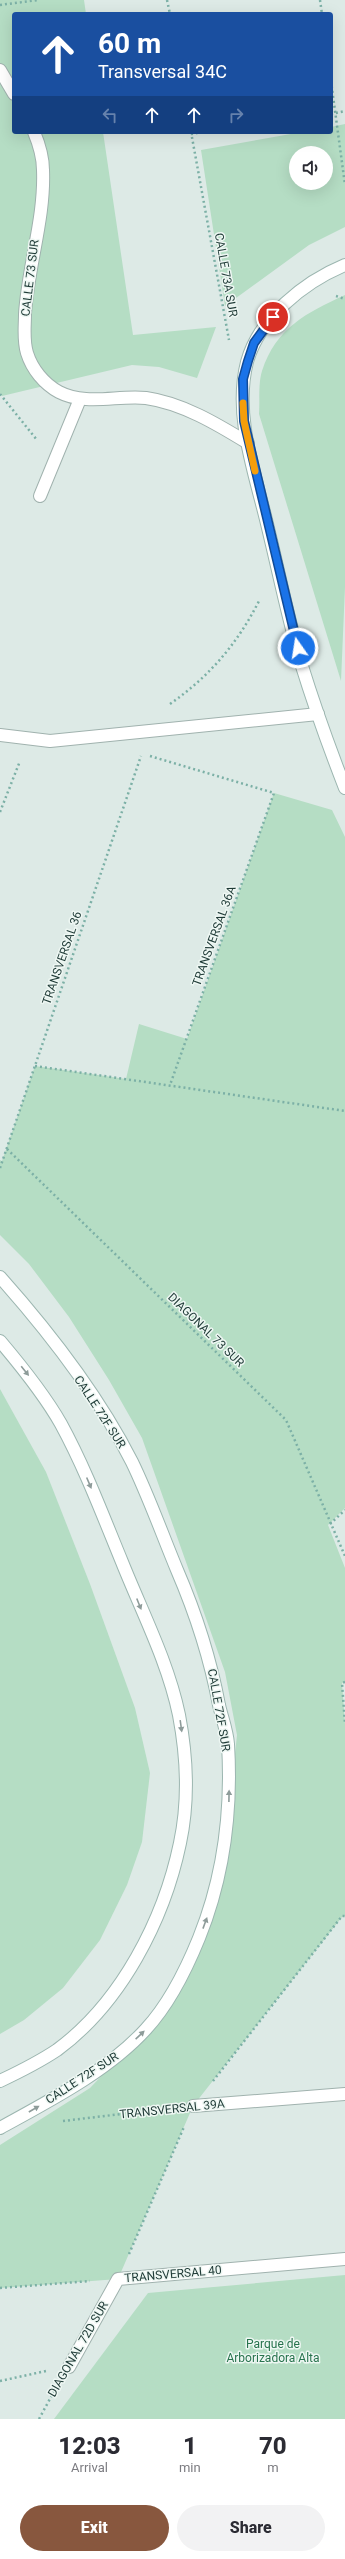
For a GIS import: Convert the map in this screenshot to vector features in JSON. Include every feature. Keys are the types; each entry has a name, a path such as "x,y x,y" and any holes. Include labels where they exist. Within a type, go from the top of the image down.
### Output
{"street":[{"path":"0,70 12,91"},
{"name":"CALLE 73 SUR","path":"35,134 41,155 42,189 26,300 25,343 31,363 43,380 60,392 80,398 146,398 169,403 222,427 248,443"},
{"path":"345,265 290,300 273,317 254,343 243,379 244,421 248,443 301,663 345,788"},
{"path":"40,496 80,398"},
{"path":"0,735 50,741 318,714"},
{"name":"CALLE 72F SUR","path":"0,1277 90,1390 133,1464 196,1613 210,1661 228,1741 229,1781 228,1818 221,1870 206,1922 190,1961 168,2000 146,2029 114,2059 63,2092 0,2128"},
{"path":"0,1341 32,1380 60,1423 88,1479 164,1665 179,1714 186,1764 186,1804 180,1843 156,1919 136,1956 114,1992 82,2029 56,2050 0,2081"},
{"name":"TRANSVERSAL 39A","path":"193,2106 345,2094"},
{"name":"TRANSVERSAL 40","path":"118,2279 345,2259"},
{"name":"DIAGONAL 72D SUR","path":"68,2367 118,2279"}],"path":[{"path":"0,5 38,0"},
{"path":"167,0 170,12"},
{"path":"320,0 322,12"},
{"path":"333,97 345,185"},
{"path":"335,113 345,112"},
{"name":"CALLE 73A SUR","path":"191,134 230,343"},
{"path":"0,394 54,462"},
{"path":"167,706 191,689 227,653 248,623 261,597"},
{"path":"0,812 29,738"},
{"path":"134,752 141,754"},
{"name":"TRANSVERSAL 36A","path":"141,754 274,793 170,1085"},
{"name":"TRANSVERSAL 36","path":"0,1168 1,1161 7,1149 141,754"},
{"path":"35,1066 345,1111"},
{"name":"DIAGONAL 73 SUR","path":"7,1149 286,1420 345,1556"},
{"path":"330,1524 345,1510"},
{"path":"344,1682 345,1724"},
{"name":"TRANSVERSAL 39A","path":"62,2122 193,2106"},
{"name":"TRANSVERSAL 40","path":"0,2288 118,2279"},
{"path":"0,2381 68,2367"},
{"name":"DIAGONAL 72D SUR","path":"39,2419 68,2367"}],"green space":[{"path":"0,0 84,0 86,12 12,12 12,134 103,134 133,335 216,327 197,378 159,367 132,365 2,396 0,393"},
{"path":"345,124 345,227 309,245 225,306 201,150 291,134 333,134 333,127"},
{"path":"345,295 345,587 341,681 259,414 262,371 275,344 284,333 305,316"},
{"path":"274,793 332,810 345,837 345,1508 328,1525 345,1568 345,1682 342,1683 345,1724 345,1916 342,1917 193,2106 118,2279 0,2288 0,2145 90,2088 134,2042 168,1993 211,1909 225,1846 237,1735 225,1672 142,1438 109,1380 69,1317 29,1264 0,1235 0,1160 2,1161 35,1066 126,1079 139,1024 187,1039"},
{"path":"0,1389 46,1472 90,1584 135,1708 150,1773 142,1842 127,1885 100,1940 63,1988 24,2020 0,2034"},
{"name":"Parque de Arborizadora Alta","path":"345,2275 345,2419 54,2419 148,2293"}],"slow traffic":[{"path":"243,403 244,421 255,471"}],"route":[{"path":"273,317 254,343 248,361 243,379 244,421 298,648"}]}
